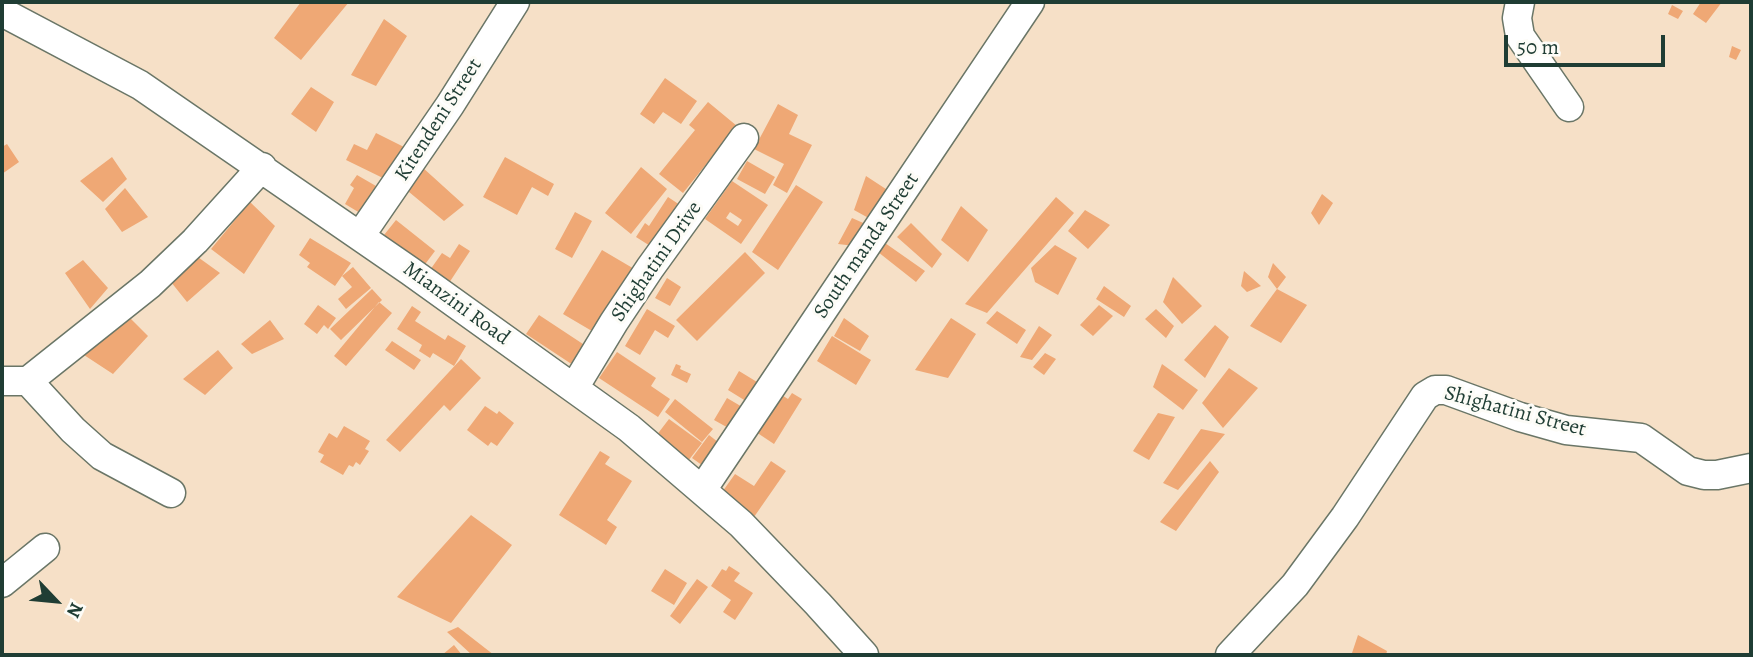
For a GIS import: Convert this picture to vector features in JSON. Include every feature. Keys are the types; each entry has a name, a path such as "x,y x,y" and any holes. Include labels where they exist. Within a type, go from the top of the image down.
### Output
{"street":[{"name":"Kitendeni Street","path":"360,236 450,105 515,2"},
{"name":"South manda Street","path":"702,490 1030,2"},
{"path":"1520,2 1517,18 1520,36 1569,107"},
{"name":"Mianzini Road","path":"9,10 140,85 262,167 629,428 741,524 864,655"},
{"name":"Shighatini Drive","path":"574,388 650,268 744,138"},
{"path":"171,493 102,456 15,381 149,285 195,241 262,167"},
{"name":"Shighatini Street","path":"1230,655 1296,585 1345,517 1425,396 1435,390 1446,390 1520,417 1566,430 1641,438 1688,471 1704,475 1751,468"},
{"path":"2,583 45,548"}],"building":[{"path":"301,2 349,2 301,60 274,38"},
{"path":"1701,2 1722,2 1706,23 1693,14"},
{"path":"1672,5 1683,11 1678,19 1668,14"},
{"path":"384,19 407,36 376,86 351,75"},
{"path":"1732,46 1741,50 1736,60 1729,57"},
{"path":"665,78 697,101 681,124 663,112 654,124 640,114"},
{"path":"311,87 334,102 316,132 291,114"},
{"path":"708,102 737,126 683,193 659,174 695,130 689,125"},
{"path":"778,104 798,115 789,134 812,145 787,193 773,185 784,164 754,149"},
{"path":"376,133 404,147 387,180 346,160 354,144 367,150"},
{"path":"7,144 19,162 2,174 2,147"},
{"path":"112,157 127,179 103,202 80,181"},
{"path":"505,157 554,184 548,196 532,187 517,215 483,197"},
{"path":"747,161 775,177 765,194 737,179"},
{"path":"422,167 464,205 444,221 403,187"},
{"path":"641,167 667,189 631,234 605,213"},
{"path":"357,175 376,186 360,213 345,204 354,188 350,185"},
{"path":"866,176 892,193 874,221 854,210"},
{"path":"732,181 768,205 741,244 705,219","holes":["730,212 742,220 738,226 726,218"]},
{"path":"796,185 823,202 778,270 752,252"},
{"path":"125,188 148,217 122,232 105,209"},
{"path":"1322,194 1333,203 1319,225 1311,213"},
{"path":"668,197 683,207 655,249 636,237 645,223 649,226"},
{"path":"1056,197 1074,213 987,313 965,304"},
{"path":"250,202 275,226 244,274 211,249"},
{"path":"961,206 988,230 968,262 941,240"},
{"path":"1085,210 1110,225 1088,249 1068,231"},
{"path":"575,212 592,221 572,258 555,249"},
{"path":"852,218 870,226 855,246 838,244"},
{"path":"396,220 435,251 423,267 384,235"},
{"path":"911,223 942,254 932,268 897,237"},
{"path":"310,238 351,263 335,286 307,267 310,263 299,255"},
{"path":"885,243 925,271 916,282 878,252"},
{"path":"459,244 470,251 449,283 430,270 442,253 450,258"},
{"path":"1055,245 1077,258 1058,295 1035,282 1031,268"},
{"path":"602,250 636,270 597,334 563,314"},
{"path":"745,252 765,273 697,341 676,320"},
{"path":"195,255 220,273 187,302 171,282"},
{"path":"83,260 108,288 90,309 65,273"},
{"path":"1273,263 1286,277 1277,289 1268,277"},
{"path":"353,267 371,288 346,309 338,299 352,287 342,276"},
{"path":"1244,271 1261,286 1247,292 1241,286"},
{"path":"1173,277 1202,306 1182,324 1163,302"},
{"path":"667,278 681,287 670,306 655,298"},
{"path":"1104,286 1131,306 1124,317 1096,299"},
{"path":"372,289 382,300 341,340 330,329"},
{"path":"1277,289 1307,305 1281,343 1250,326"},
{"path":"379,302 392,313 346,366 334,356"},
{"path":"318,305 336,318 328,329 324,325 317,334 304,324"},
{"path":"1099,305 1113,316 1093,336 1080,325"},
{"path":"412,306 421,312 415,321 445,340 448,335 466,346 454,366 433,353 430,358 419,351 422,345 397,329"},
{"path":"647,309 675,326 668,338 655,330 640,355 625,346"},
{"path":"1156,309 1174,326 1166,338 1145,319"},
{"path":"997,311 1026,330 1017,344 986,323"},
{"path":"126,314 148,336 113,374 84,355"},
{"path":"539,315 586,346 573,365 526,334"},
{"path":"844,318 869,336 860,351 834,336"},
{"path":"951,318 976,334 948,378 915,370"},
{"path":"270,320 284,339 252,354 241,344"},
{"path":"1215,325 1229,337 1205,378 1184,360"},
{"path":"1039,326 1052,335 1032,360 1020,357"},
{"path":"832,336 871,360 856,385 817,361"},
{"path":"392,341 421,360 414,370 385,350"},
{"path":"218,350 233,368 205,395 183,379"},
{"path":"617,352 656,378 651,386 670,399 658,417 599,378"},
{"path":"1045,353 1056,359 1044,375 1033,367"},
{"path":"461,359 481,378 450,411 444,405 400,452 386,440"},
{"path":"676,364 691,374 687,383 671,375"},
{"path":"1162,364 1198,390 1183,410 1153,387"},
{"path":"1229,368 1258,388 1223,428 1202,403"},
{"path":"739,371 762,385 749,403 728,390"},
{"path":"792,393 802,399 774,444 756,432 780,394 788,399"},
{"path":"727,398 744,408 732,430 714,420"},
{"path":"675,399 713,429 702,442 665,412"},
{"path":"485,406 497,414 499,411 514,423 497,446 491,442 488,446 467,430"},
{"path":"1158,413 1175,417 1149,460 1133,451"},
{"path":"669,419 702,443 688,461 656,436"},
{"path":"344,426 370,441 365,449 369,451 360,465 356,462 353,467 349,465 343,475 320,462 324,455 318,452 329,433 337,438"},
{"path":"1201,429 1225,434 1178,490 1163,483"},
{"path":"709,435 723,446 706,468 692,458"},
{"path":"600,451 610,457 605,464 632,481 607,520 617,527 606,545 559,515"},
{"path":"771,461 786,471 754,517 720,495 735,474 754,486"},
{"path":"1210,461 1219,472 1176,531 1160,522"},
{"path":"471,515 512,545 451,623 397,597"},
{"path":"729,566 740,573 734,581 753,593 735,620 723,612 731,600 711,586 722,569 726,571"},
{"path":"665,569 687,583 674,605 651,591"},
{"path":"697,579 708,587 680,624 670,616"},
{"path":"458,627 494,655 472,655 447,632"},
{"path":"1358,635 1387,651 1386,655 1352,653"},
{"path":"454,645 462,655 442,655"}]}
